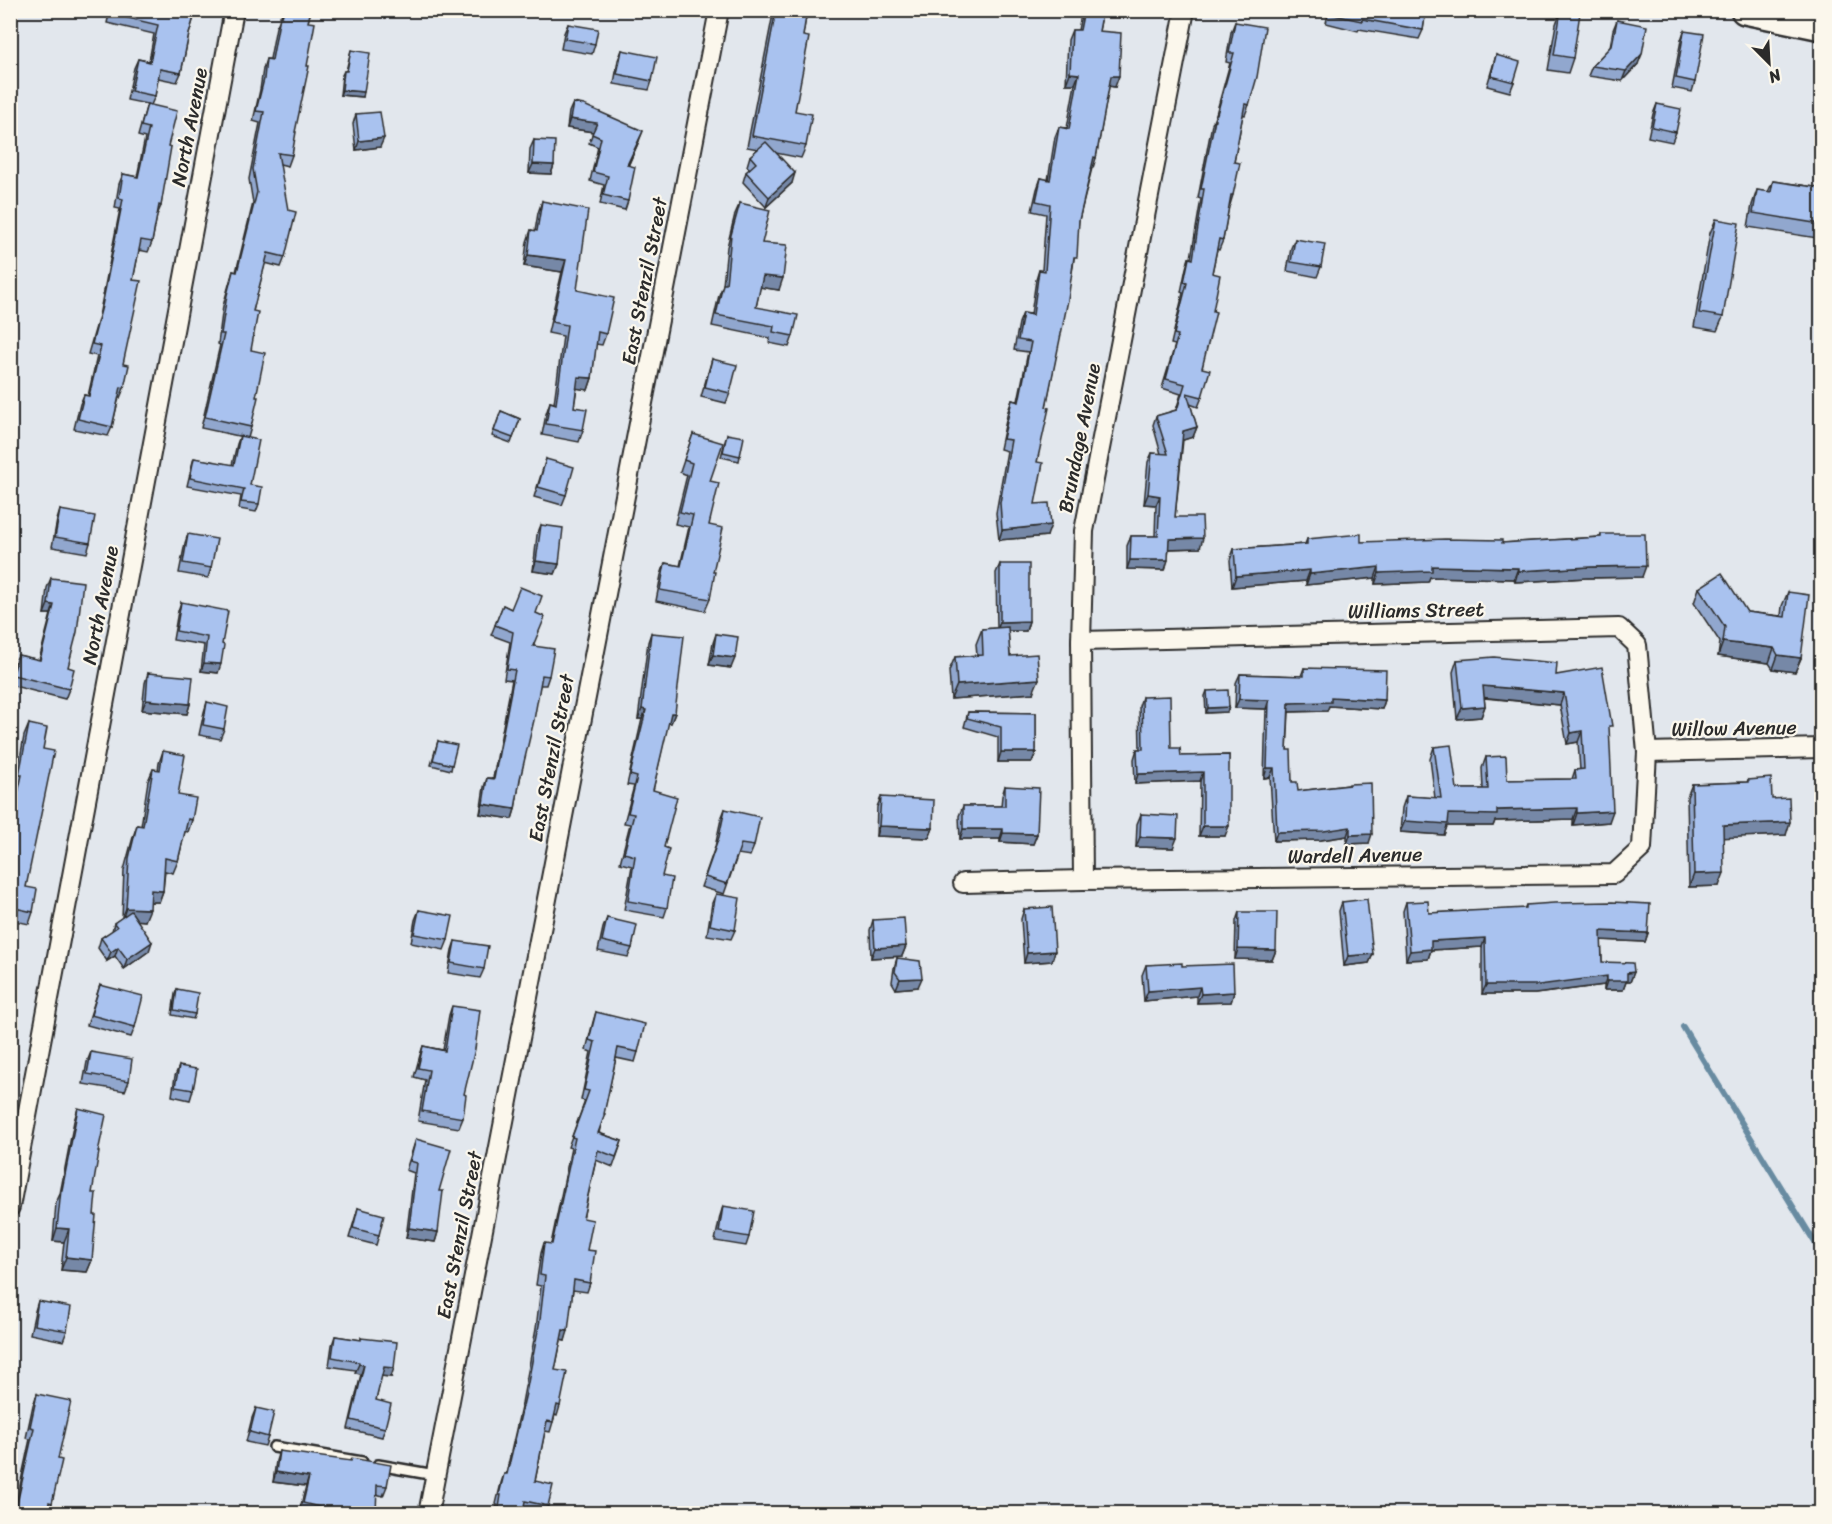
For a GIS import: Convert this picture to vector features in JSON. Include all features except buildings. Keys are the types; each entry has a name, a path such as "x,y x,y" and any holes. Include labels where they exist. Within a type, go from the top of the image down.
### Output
{"street":[{"name":"North Avenue","path":"10,1207 234,10"},
{"name":"East Stenzil Street","path":"428,1514 719,10"},
{"name":"Brundage Avenue","path":"1083,880 1081,641 1084,531 1185,10"},
{"path":"1745,10 1821,26"},
{"name":"Williams Street","path":"1081,641 1619,628 1638,645 1647,752"},
{"name":"Willow Avenue","path":"1647,752 1821,748"},
{"name":"Wardell Avenue","path":"963,883 1614,874 1642,848 1647,752"}],"lane":[{"path":"274,1447 435,1474"}],"waterway":[{"path":"1683,1027 1822,1254"}]}
